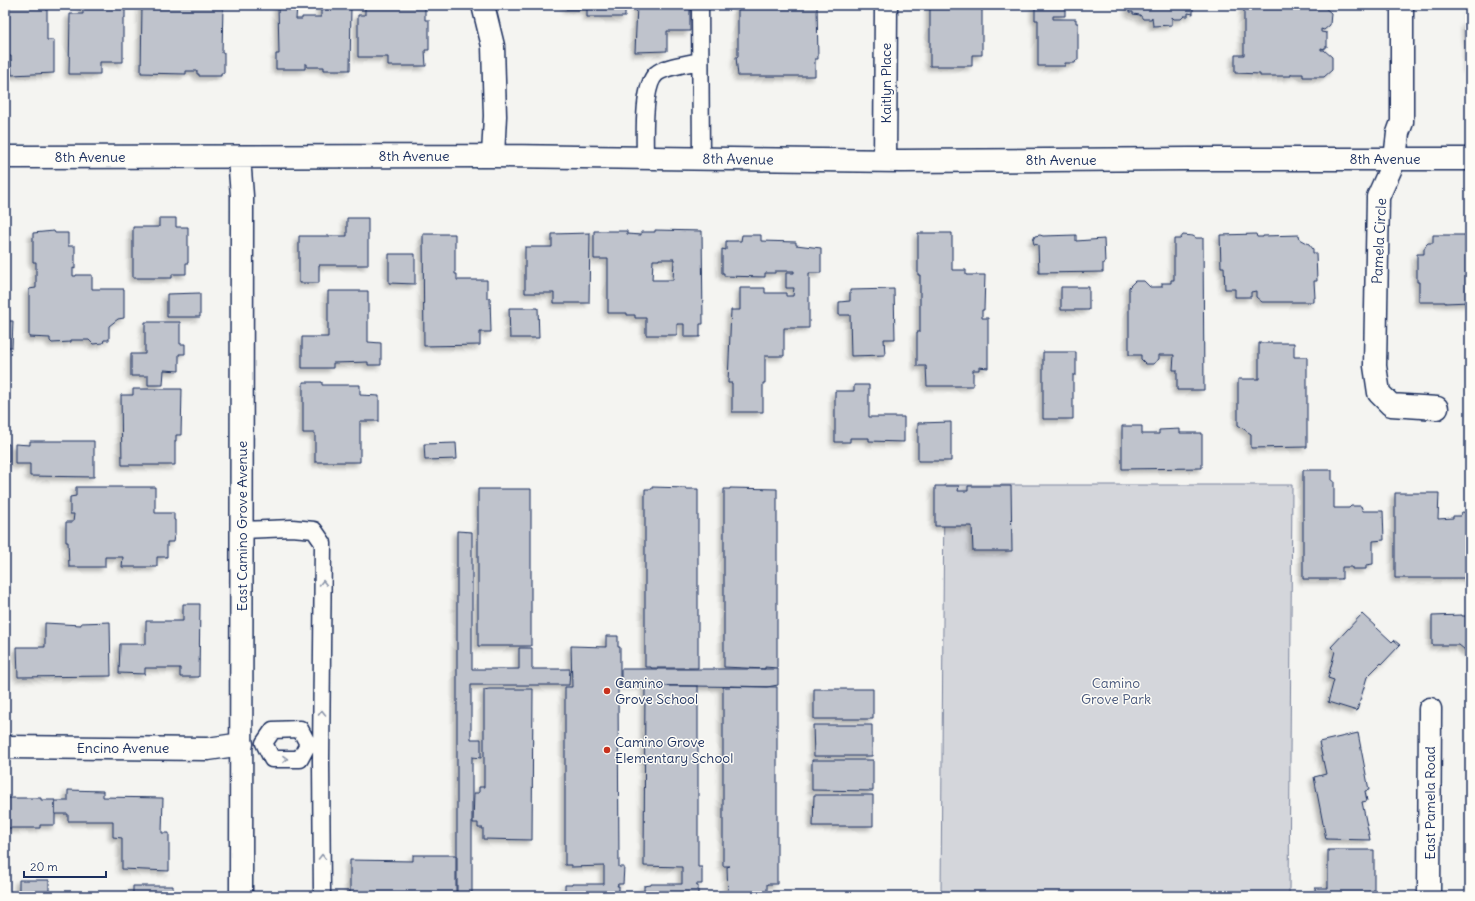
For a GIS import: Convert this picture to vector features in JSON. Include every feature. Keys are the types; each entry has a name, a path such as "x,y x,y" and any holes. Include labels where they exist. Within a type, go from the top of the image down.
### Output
{"street":[{"path":"483,5 493,46 495,116 493,156"},
{"name":"Kaitlyn Place","path":"885,161 886,5"},
{"name":"Pamela Circle","path":"1402,5 1402,122 1398,133 1395,159 1378,198 1375,366 1379,393 1391,405 1437,408"},
{"name":"8th Avenue","path":"5,157 493,156 885,161 1190,158 1470,159"},
{"name":"East Camino Grove Avenue","path":"239,157 242,196 241,896"},
{"name":"East Pamela Road","path":"1429,896 1430,709"},
{"name":"Encino Avenue","path":"5,747 208,749 242,744"}],"lane":[{"path":"700,5 701,158"},
{"path":"645,158 645,113 647,92 655,74 664,69 700,61"},
{"path":"242,530 292,528 314,530 323,544 315,744 322,896"},
{"path":"264,743 273,730 300,729 315,744"},
{"path":"264,743 272,759 300,759 315,744"},
{"path":"242,744 264,743"}],"green space":[{"name":"Camino Grove Park","path":"944,485 1292,485 1289,896 941,896"}],"building":[{"path":"5,5 47,5 47,40 54,40 54,73 12,75 11,56 5,56"},
{"path":"83,5 125,5 125,18 123,18 123,62 100,62 100,74 69,74 70,14 83,14"},
{"path":"142,5 223,5 222,53 224,53 224,73 221,73 221,76 199,76 197,71 186,71 186,74 141,73"},
{"path":"278,5 297,5 296,19 302,19 302,17 321,17 321,5 351,6 350,70 324,70 324,67 307,67 307,64 305,64 305,69 276,69 276,54 279,54"},
{"path":"365,5 425,5 425,20 429,20 429,50 425,50 426,66 388,66 388,57 358,57 358,15 365,15"},
{"path":"566,5 625,5 625,17 587,17 587,9 566,9"},
{"path":"637,5 690,5 690,31 667,31 667,51 635,52"},
{"path":"738,5 817,5 818,59 815,59 815,76 738,76 736,57 738,57"},
{"path":"930,5 982,5 982,55 972,55 972,66 930,66"},
{"path":"1035,5 1065,5 1065,16 1053,16 1053,19 1076,19 1076,23 1078,23 1078,60 1076,60 1075,63 1065,63 1065,66 1038,66 1038,20 1035,20"},
{"path":"1129,5 1193,5 1193,14 1188,13 1188,16 1184,16 1181,19 1174,19 1172,17 1172,25 1153,26 1152,17 1151,19 1143,19 1140,15 1129,12"},
{"path":"1244,6 1323,6 1331,13 1330,25 1324,30 1321,29 1321,32 1327,33 1327,47 1325,47 1325,49 1321,48 1321,50 1324,50 1332,57 1332,70 1324,77 1303,77 1303,74 1291,74 1291,76 1260,76 1260,74 1235,73 1235,55 1244,55"},
{"path":"1466,23 1470,23 1470,69 1468,69 1468,40"},
{"path":"159,218 176,218 176,227 188,227 188,263 186,263 186,274 172,274 172,278 133,278 133,227 159,227"},
{"path":"347,218 368,218 368,265 319,265 319,283 299,283 299,236 347,236"},
{"path":"655,230 702,231 703,324 700,324 700,337 684,337 684,324 677,324 677,335 646,335 646,318 635,318 635,315 627,315 627,313 608,313 608,259 594,259 594,231 627,231 627,234 641,235 641,232 655,232","holes":["674,259 673,280 652,280 653,260"]},
{"path":"54,231 55,233 68,233 68,246 75,246 75,269 73,268 73,276 92,275 92,289 124,289 124,318 118,319 109,326 109,340 104,340 103,343 93,344 89,340 71,340 71,342 52,343 50,338 29,337 29,289 36,288 36,262 33,262 33,233"},
{"path":"590,233 589,303 554,303 554,293 525,293 525,247 552,247 552,234"},
{"path":"918,233 952,233 952,270 966,270 966,275 985,275 984,310 982,310 982,318 988,318 988,368 979,367 979,370 973,370 973,386 927,386 926,366 917,366 917,332 920,332"},
{"path":"423,234 455,234 455,274 457,274 457,280 487,280 487,298 490,298 491,332 480,332 480,345 424,346"},
{"path":"1256,234 1257,237 1299,235 1300,239 1309,244 1313,249 1313,253 1316,253 1317,281 1314,281 1315,298 1313,298 1313,302 1262,302 1256,297 1256,291 1251,292 1251,297 1235,297 1235,289 1225,289 1224,267 1221,267 1220,235"},
{"path":"742,235 761,235 761,241 796,242 796,245 821,248 821,273 809,273 809,328 784,328 784,356 765,356 763,412 732,412 732,383 728,383 731,310 740,310 740,288 765,288 765,293 786,293 786,296 793,296 794,288 786,288 786,273 794,273 794,271 775,271 775,273 765,273 765,277 724,276 724,273 722,273 722,249 726,250 726,241 741,241"},
{"path":"1076,235 1076,241 1104,239 1105,263 1103,263 1103,272 1039,273 1038,245 1034,244 1033,240 1035,236"},
{"path":"1183,235 1203,238 1204,390 1177,390 1177,370 1173,370 1174,355 1159,355 1159,359 1153,364 1146,364 1141,359 1141,355 1129,355 1129,287 1135,281 1144,281 1150,287 1162,287 1162,283 1171,283 1171,280 1174,280 1174,239 1180,239"},
{"path":"1433,235 1470,235 1470,302 1419,302 1417,254 1424,254 1426,245 1428,243 1433,243"},
{"path":"389,254 415,254 415,284 389,283"},
{"path":"1061,287 1089,287 1089,310 1061,310"},
{"path":"894,289 895,339 884,339 885,355 851,356 850,315 839,315 839,302 850,301 850,290"},
{"path":"328,291 368,291 368,342 381,343 381,365 368,365 368,362 333,363 333,368 302,368 302,337 328,337"},
{"path":"200,293 200,317 167,317 167,294"},
{"path":"509,308 538,308 539,338 510,338"},
{"path":"5,321 13,321 12,347 8,347 7,409 5,409"},
{"path":"145,322 180,322 180,344 185,344 185,354 179,354 179,371 164,370 163,385 148,385 148,376 131,376 131,354 145,354"},
{"path":"1259,343 1294,343 1294,357 1307,357 1307,447 1251,448 1251,434 1238,425 1238,379 1259,379"},
{"path":"1043,352 1076,352 1076,375 1073,375 1073,419 1043,419"},
{"path":"303,382 322,382 322,385 360,385 360,395 379,396 379,421 360,421 360,462 315,462 315,433 303,433"},
{"path":"854,385 869,385 869,417 904,417 904,442 869,441 869,438 850,438 850,442 835,442 835,391 854,391"},
{"path":"133,389 182,389 181,435 176,435 175,465 122,465 121,395 133,395"},
{"path":"951,422 951,461 918,461 918,423"},
{"path":"1122,426 1142,426 1142,434 1159,434 1159,430 1180,429 1180,433 1202,433 1202,468 1122,469"},
{"path":"30,441 94,441 94,477 30,476 30,464 15,464 15,444 30,445"},
{"path":"456,443 457,459 425,460 424,444"},
{"path":"5,444 9,444 9,462 5,462"},
{"path":"1303,470 1332,470 1332,481 1334,481 1334,508 1361,506 1363,511 1383,511 1384,540 1373,541 1373,564 1366,565 1366,569 1342,567 1342,579 1303,579"},
{"path":"935,486 959,486 958,491 968,491 968,486 1011,486 1012,551 973,551 972,526 935,526"},
{"path":"76,487 155,487 155,513 174,513 175,536 173,542 167,542 167,557 157,557 157,567 122,567 123,557 105,557 105,567 69,567 68,542 66,542 66,522 73,522 74,514 70,514 70,497 76,496"},
{"path":"652,487 698,489 698,668 645,667 645,489 652,489"},
{"path":"478,489 531,489 531,646 478,646"},
{"path":"724,489 777,489 777,668 765,667 765,669 724,667"},
{"path":"1395,493 1439,493 1438,519 1460,516 1462,512 1470,513 1470,578 1395,578"},
{"path":"457,531 472,532 472,669 519,669 519,648 532,648 532,669 570,669 569,685 471,685 471,739 481,739 481,758 472,757 472,893 457,893"},
{"path":"183,604 200,604 199,677 180,677 180,668 145,668 145,674 119,673 120,644 146,644 146,621 183,621"},
{"path":"1362,614 1392,642 1394,640 1400,645 1367,677 1357,711 1328,702 1334,680 1328,678 1335,651 1331,647"},
{"path":"1432,616 1470,616 1470,654 1459,645 1432,645"},
{"path":"110,622 111,676 18,677 17,647 45,647 45,623 81,625 81,623"},
{"path":"606,636 618,636 618,647 620,647 620,686 618,686 619,867 624,867 623,884 618,884 617,886 619,886 619,896 565,896 565,885 604,884 604,866 571,867 571,865 565,865 565,687 572,687 571,646 606,647"},
{"path":"621,669 778,669 778,685 767,687 621,685"},
{"path":"698,686 698,867 702,867 702,884 696,884 698,886 698,896 644,896 644,886 651,884 682,884 682,867 644,866 645,687"},
{"path":"723,687 777,687 777,884 767,884 767,896 728,896 727,867 730,866 723,866"},
{"path":"533,689 532,840 483,839 483,828 478,828 478,823 473,823 474,793 479,793 479,787 484,787 484,690"},
{"path":"814,689 873,689 873,719 814,719"},
{"path":"813,725 872,725 872,756 814,756"},
{"path":"1358,733 1369,790 1365,791 1367,801 1362,802 1370,840 1326,839 1314,777 1326,774 1319,742"},
{"path":"812,760 873,760 873,791 812,790"},
{"path":"68,790 103,791 103,797 163,798 162,833 169,833 169,871 122,869 122,838 113,837 113,821 68,821 68,814 55,814 55,801 68,801"},
{"path":"814,795 873,795 873,826 813,826"},
{"path":"6,798 41,798 41,800 55,800 55,825 40,825 40,828 6,828"},
{"path":"1328,850 1374,850 1374,892 1368,892 1368,896 1315,896 1315,888 1328,888"},
{"path":"413,855 456,855 456,894 538,896 350,896 350,860 413,861"},
{"path":"19,880 49,880 49,896 19,896"},
{"path":"133,886 173,886 173,896 133,896"}],"place":[{"name":"Camino Grove School","path":"607,691"},
{"name":"Camino Grove Elementary School","path":"607,750"}]}
